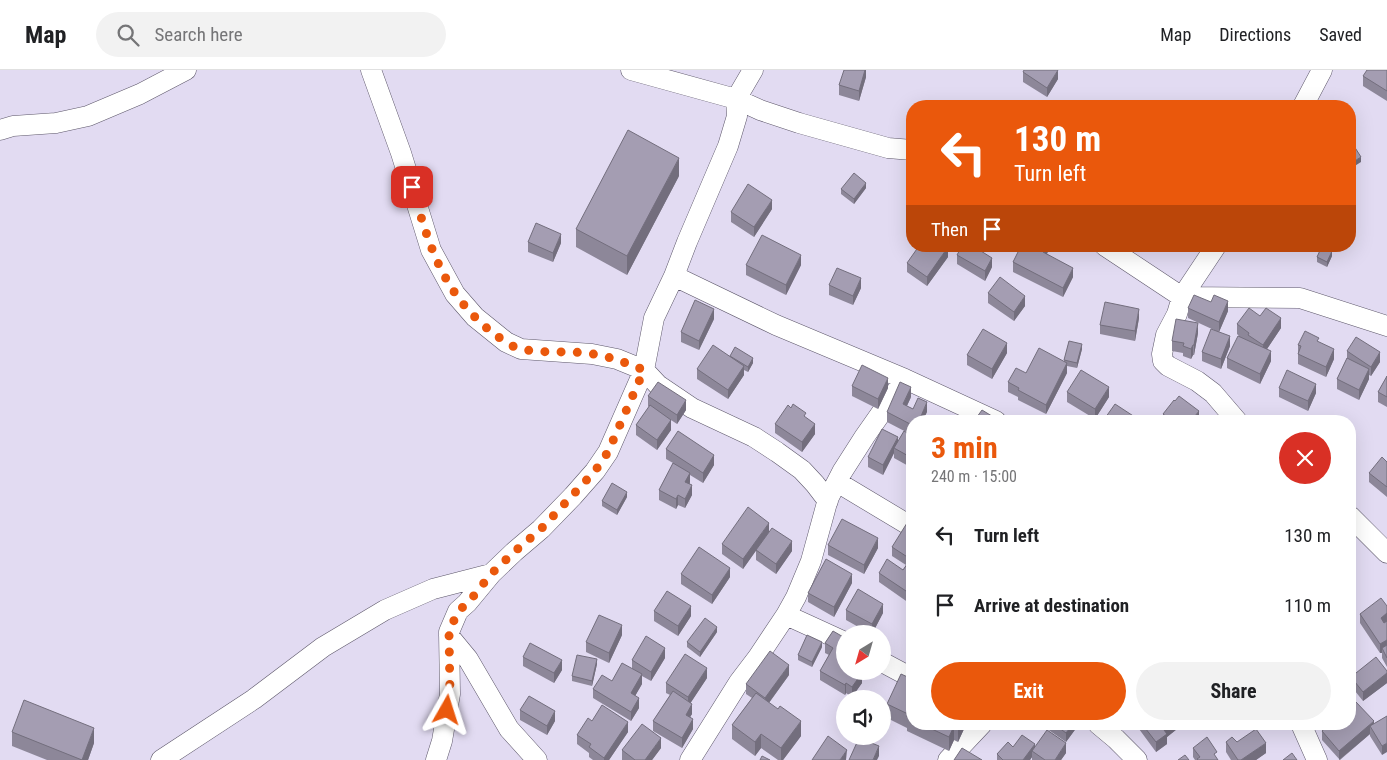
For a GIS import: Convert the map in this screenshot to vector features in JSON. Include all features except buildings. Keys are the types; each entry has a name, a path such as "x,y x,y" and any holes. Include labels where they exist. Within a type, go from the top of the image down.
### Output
{"street":[{"path":"0,130 13,126 56,123 88,116 140,94 186,70"},
{"path":"371,70 398,144 431,250 455,294 475,317 506,342 517,348 592,354 617,359 644,370 658,384 692,408 754,438 802,470 828,501"},
{"path":"631,70 736,99 760,110 800,123 888,148 906,150"},
{"path":"436,760 442,741 450,694 449,632 458,611 468,603 491,574 541,529 595,471 608,452 644,370 654,318 674,276 728,146 737,116 736,99 753,70"},
{"path":"1306,100 1322,70"},
{"path":"1113,252 1182,297 1300,298 1387,326"},
{"path":"1212,252 1182,297 1177,314 1166,335 1162,354 1163,360 1168,366 1202,385 1232,415"},
{"path":"674,276 776,325 904,378 983,415"},
{"path":"690,760 796,597 811,561 828,501 837,482 904,378"},
{"path":"837,482 906,523"},
{"path":"1356,522 1387,553"},
{"path":"161,760 254,699 323,647 386,610 433,589 491,574"},
{"path":"786,614 836,638"},
{"path":"449,636 468,658 509,730 537,760"},
{"path":"891,667 906,675"},
{"path":"948,760 976,730"},
{"path":"1105,730 1137,760"},
{"path":"1304,730 1317,760"}],"route":[{"path":"412,187 431,250 438,265 455,294 489,330 517,348 592,354 617,359 644,370 608,452 595,471 541,529 491,574 468,603 458,611 449,632 450,694 447,710"}]}
